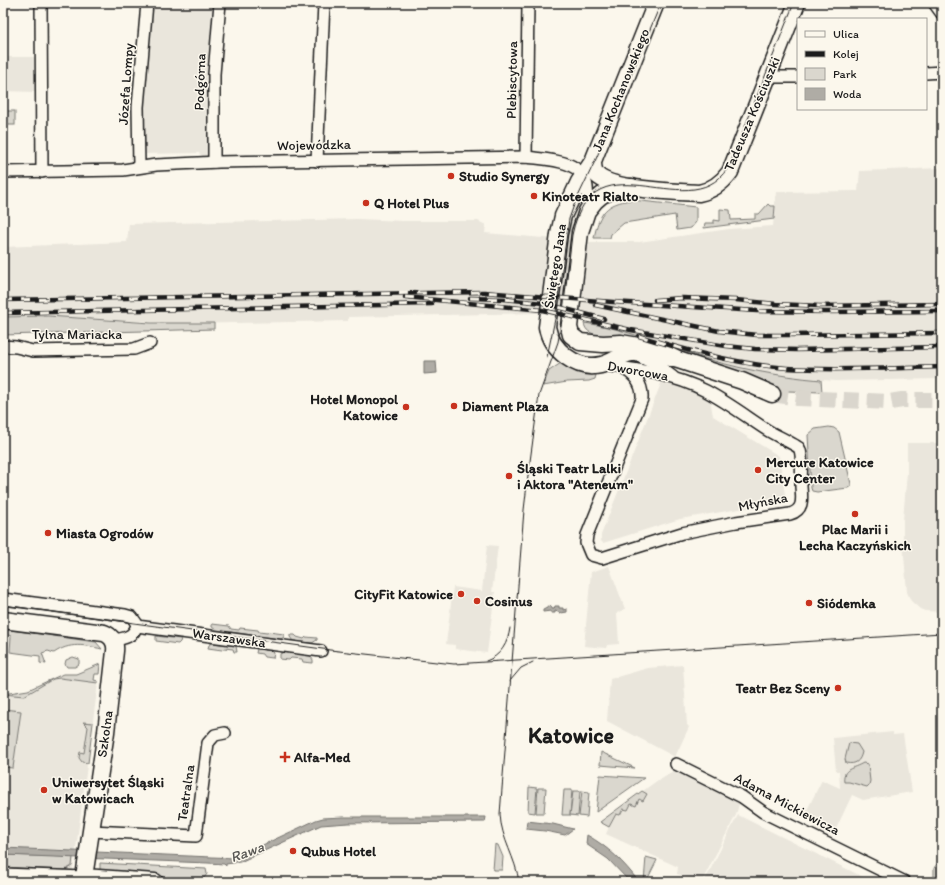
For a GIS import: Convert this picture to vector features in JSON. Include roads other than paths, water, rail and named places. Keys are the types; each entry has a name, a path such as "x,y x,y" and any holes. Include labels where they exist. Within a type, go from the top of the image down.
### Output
{"street":[{"path":"41,3 42,172"},
{"name":"Józefa Lompy","path":"139,167 138,107 147,3"},
{"name":"Podgórna","path":"214,162 214,74 220,3"},
{"path":"317,161 324,3"},
{"name":"Plebiscytowa","path":"526,157 528,3"},
{"name":"Jana Kochanowskiego","path":"583,175 593,161 656,3"},
{"name":"Tadeusza Kościuszki","path":"593,161 595,172 601,178 617,185 699,193 706,192 719,184 730,172 797,3"},
{"path":"934,3 942,14"},
{"path":"927,73 942,72"},
{"path":"768,77 797,77"},
{"name":"Wojewódzka","path":"3,172 123,170 139,167 214,162 526,157 566,163 579,170 583,175"},
{"path":"583,175 587,185 587,211"},
{"name":"Świętego Jana","path":"566,356 556,346 548,332 547,318 563,216 583,175"},
{"name":"Tadeusza Kościuszki","path":"587,211 602,195 618,188 632,187"},
{"name":"Świętego Jana","path":"585,343 574,338 570,333 569,327 580,232 587,211"},
{"name":"Tylna Mariacka","path":"3,346 33,351 134,349 150,343"},
{"name":"Dworcowa","path":"585,343 621,343 644,347 657,350 675,359"},
{"name":"Dworcowa","path":"603,344 631,353 657,365 675,379"},
{"name":"Dworcowa","path":"603,365 631,353 641,353 675,359 735,378 772,394"},
{"name":"Dworcowa","path":"566,356 580,365 603,365 675,379"},
{"name":"Młyńska","path":"620,368 628,371 636,379 641,388 642,399 586,540 586,546 591,555 602,558 669,536 736,522 790,514 800,508 802,500 800,469 801,456 799,448 794,444 781,439 725,403 700,389 675,379"},
{"path":"3,598 128,615 134,619 137,626 134,633 127,638 112,640 109,635 104,633 3,620"},
{"name":"Warszawska","path":"137,626 320,651"},
{"name":"Szkolna","path":"85,871 106,732 115,651 115,646 112,640"},
{"name":"Teatralna","path":"90,837 196,836 208,743 215,735 225,733"},
{"name":"Adama Mickiewicza","path":"676,764 742,797 763,812 905,882"},
{"path":"3,874 85,871 155,882"}],"water":[{"path":"424,361 436,361 437,373 424,374"},
{"path":"548,606 554,609 555,606 559,606 559,608 563,608 563,610 567,609 567,612 543,612 543,610"},
{"path":"486,817 485,822 348,823 321,825 240,862 226,864 226,866 224,864 208,863 3,855 3,848 235,858 316,820 323,818"},
{"path":"527,821 553,824 573,829 565,835 526,829"},
{"path":"587,835 615,855 638,881 628,880 608,859 586,844"}],"tunnel":[{"path":"772,394 798,398 890,402 902,400 942,400"}],"tram line":[{"path":"547,357 555,319 569,219 596,159 661,3"},
{"path":"519,882 515,865 503,832 500,814 524,510 539,395 558,342 572,235 584,205 601,189 622,185 671,189 694,189 715,182 731,162 794,3"},
{"path":"3,605 330,650 454,664 942,633"},
{"path":"486,661 496,656 503,648 508,639 510,628"},
{"path":"510,681 521,668 533,662"}],"railway":[{"path":"3,300 484,292 757,311 942,311"},
{"path":"405,297 542,310 631,330 726,346 755,349 797,350 942,347"},
{"path":"470,298 504,299 543,303 604,319"},
{"path":"655,300 682,298 820,306 942,304"},
{"path":"3,313 432,304"},
{"path":"595,305 719,331 757,335 942,333"},
{"path":"639,336 675,347 730,360 787,368 864,369 942,367"}],"place":[{"name":"Studio Synergy","path":"451,176"},
{"name":"Kinoteatr Rialto","path":"534,196"},
{"name":"Q Hotel Plus","path":"366,203"},
{"name":"Diament Plaza","path":"454,406"},
{"name":"Hotel Monopol Katowice","path":"406,407"},
{"name":"Mercure Katowice City Center","path":"758,470"},
{"name":"Śląski Teatr Lalki i Aktora \"Ateneum\"","path":"509,476"},
{"name":"Plac Marii i Lecha Kaczyńskich","path":"855,514"},
{"name":"Miasta Ogrodów","path":"48,533"},
{"name":"CityFit Katowice","path":"461,594"},
{"name":"Cosinus","path":"477,601"},
{"name":"Siódemka","path":"809,603"},
{"name":"Teatr Bez Sceny","path":"838,688"},
{"name":"Alfa-Med","path":"285,757"},
{"name":"Uniwersytet Śląski w Katowicach","path":"44,790"},
{"name":"Qubus Hotel","path":"293,851"}],"district":[{"name":"Katowice","path":"571,735"}],"water label":[{"name":"Rawa","path":"247,852"}]}
